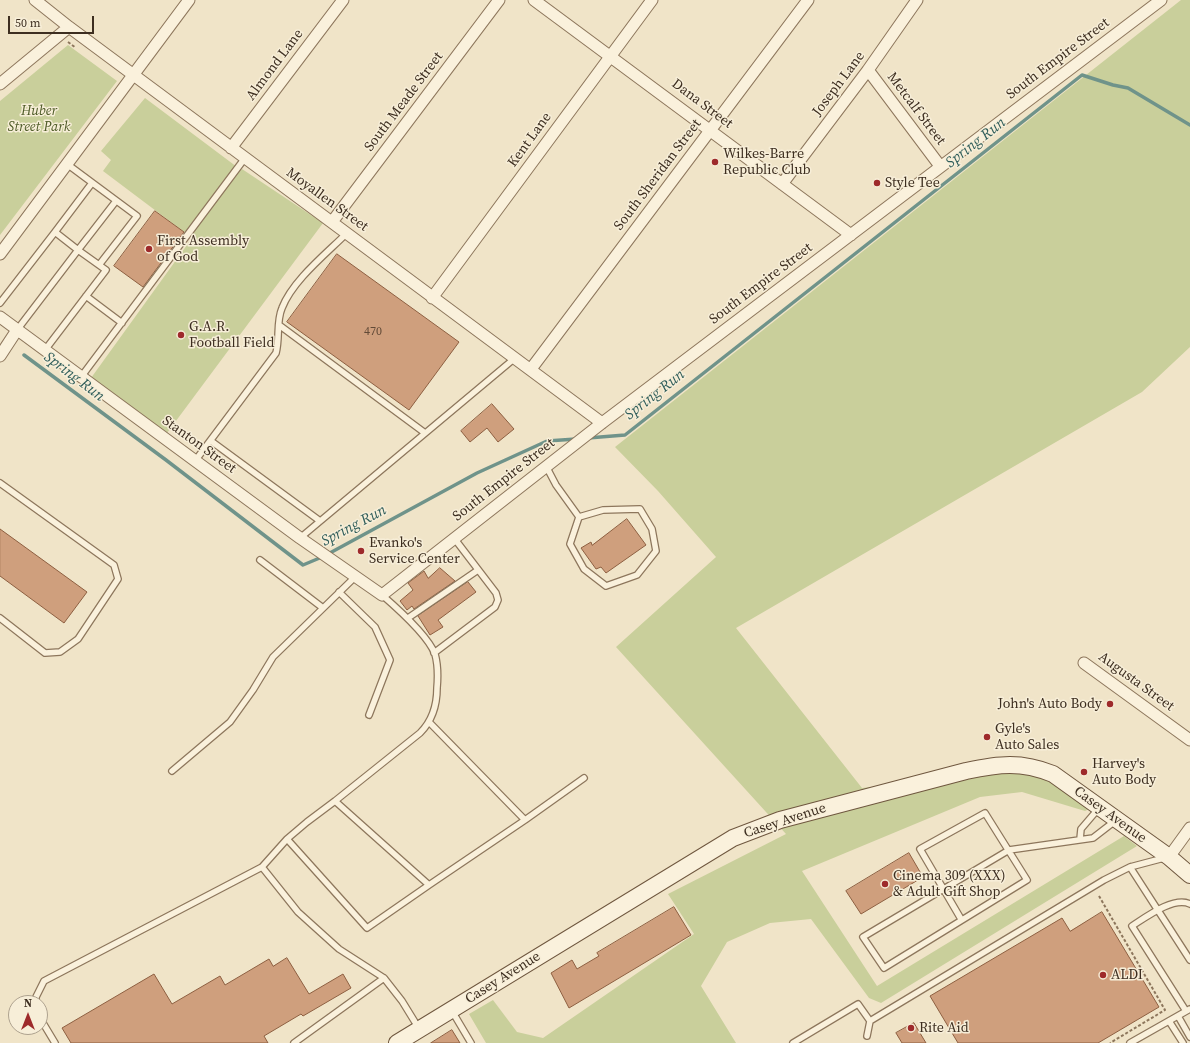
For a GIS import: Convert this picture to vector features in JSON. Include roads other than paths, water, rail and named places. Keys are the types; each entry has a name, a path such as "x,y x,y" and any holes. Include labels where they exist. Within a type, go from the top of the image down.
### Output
{"street":[{"name":"Moyallen Street","path":"35,0 69,28 602,423"},
{"path":"0,254 189,0"},
{"name":"Almond Lane","path":"231,148 343,0"},
{"name":"South Meade Street","path":"332,222 499,0"},
{"name":"Dana Street","path":"534,0 851,235"},
{"name":"Kent Lane","path":"432,298 652,0"},
{"name":"South Sheridan Street","path":"531,369 808,0"},
{"name":"Joseph Lane","path":"782,184 868,70 918,0"},
{"name":"South Empire Street","path":"382,595 586,435 940,166 1162,0"},
{"path":"0,84 69,28"},
{"name":"Metcalf Street","path":"868,70 940,166"},
{"name":"Stanton Street","path":"0,317 300,538 382,595"},
{"path":"0,356 17,330"},
{"name":"Augusta Street","path":"1084,663 1190,740"},
{"name":"Casey Avenue","path":"397,1043 717,847 752,830 780,820 934,778 997,765 1017,764 1036,767 1053,774 1169,857 1190,875"},
{"path":"1169,857 1190,828"}],"lane":[{"path":"81,377 245,158"},
{"path":"67,164 137,216 99,265"},
{"path":"0,303 92,182"},
{"path":"17,330 116,201"},
{"path":"45,350 106,270 55,232"},
{"path":"195,461 276,353 279,342 279,325 282,308 290,291 347,233"},
{"path":"86,296 122,323"},
{"path":"279,325 425,434"},
{"path":"300,538 516,358"},
{"path":"211,441 320,521"},
{"path":"546,466 556,486 579,517"},
{"path":"0,483 114,565 118,578 78,639 60,652 45,653 0,618"},
{"path":"640,509 652,529 656,552 637,575 606,586 584,569 570,544 579,517 603,510 640,509"},
{"path":"434,653 495,608 498,600 496,592 454,538"},
{"path":"260,560 323,608"},
{"path":"408,618 478,570"},
{"path":"172,771 230,722 253,690 273,657 355,577"},
{"path":"339,592 375,627 390,660 369,714"},
{"path":"37,995 44,981 262,866 287,839 335,802 420,733 430,723 437,696 438,670 434,653 408,618 382,595"},
{"path":"430,723 525,820"},
{"path":"287,839 367,928 584,778"},
{"path":"335,802 429,884"},
{"path":"1080,839 1081,829 1100,807"},
{"path":"962,919 944,889 920,849 985,813 1009,850 1027,880 884,968 863,936 944,889 1009,850 1093,838 1117,820"},
{"path":"870,1021 1104,880 1130,867 1169,857"},
{"path":"262,866 298,912 339,949 384,978 402,1001 419,1029"},
{"path":"1130,867 1190,960"},
{"path":"1130,1043 1188,1010 1132,926 1158,910 1181,901 1190,904"},
{"path":"294,1043 384,978"},
{"path":"793,1043 858,1004 870,1021 867,1036"},
{"path":"452,1010 471,1043"},
{"path":"1178,1016 1190,1037"},
{"path":"1169,1021 1183,1043"},
{"path":"48,1031 55,1043"}],"waterway":[{"name":"Spring Run","path":"588,438 625,435 1082,75 1128,88 1190,125"},
{"name":"Spring Run","path":"24,355 166,460 303,565 322,557"},
{"name":"Spring Run","path":"328,554 477,473 547,441 576,439"}],"place":[{"name":"Wilkes-Barre Republic Club","path":"715,162"},
{"name":"Style Tee","path":"877,183"},
{"name":"First Assembly of God","path":"149,249"},
{"name":"G.A.R. Football Field","path":"181,335"},
{"name":"Evanko's Service Center","path":"361,551"},
{"name":"John's Auto Body","path":"1110,704"},
{"name":"Gyle's Auto Sales","path":"987,737"},
{"name":"Harvey's Auto Body","path":"1084,772"},
{"name":"Cinema 309 (XXX) & Adult Gift Shop","path":"885,884"},
{"name":"ALDI","path":"1103,975"},
{"name":"Rite Aid","path":"911,1028"}],"park label":[{"name":"Huber Street Park","path":"39,120"}]}
